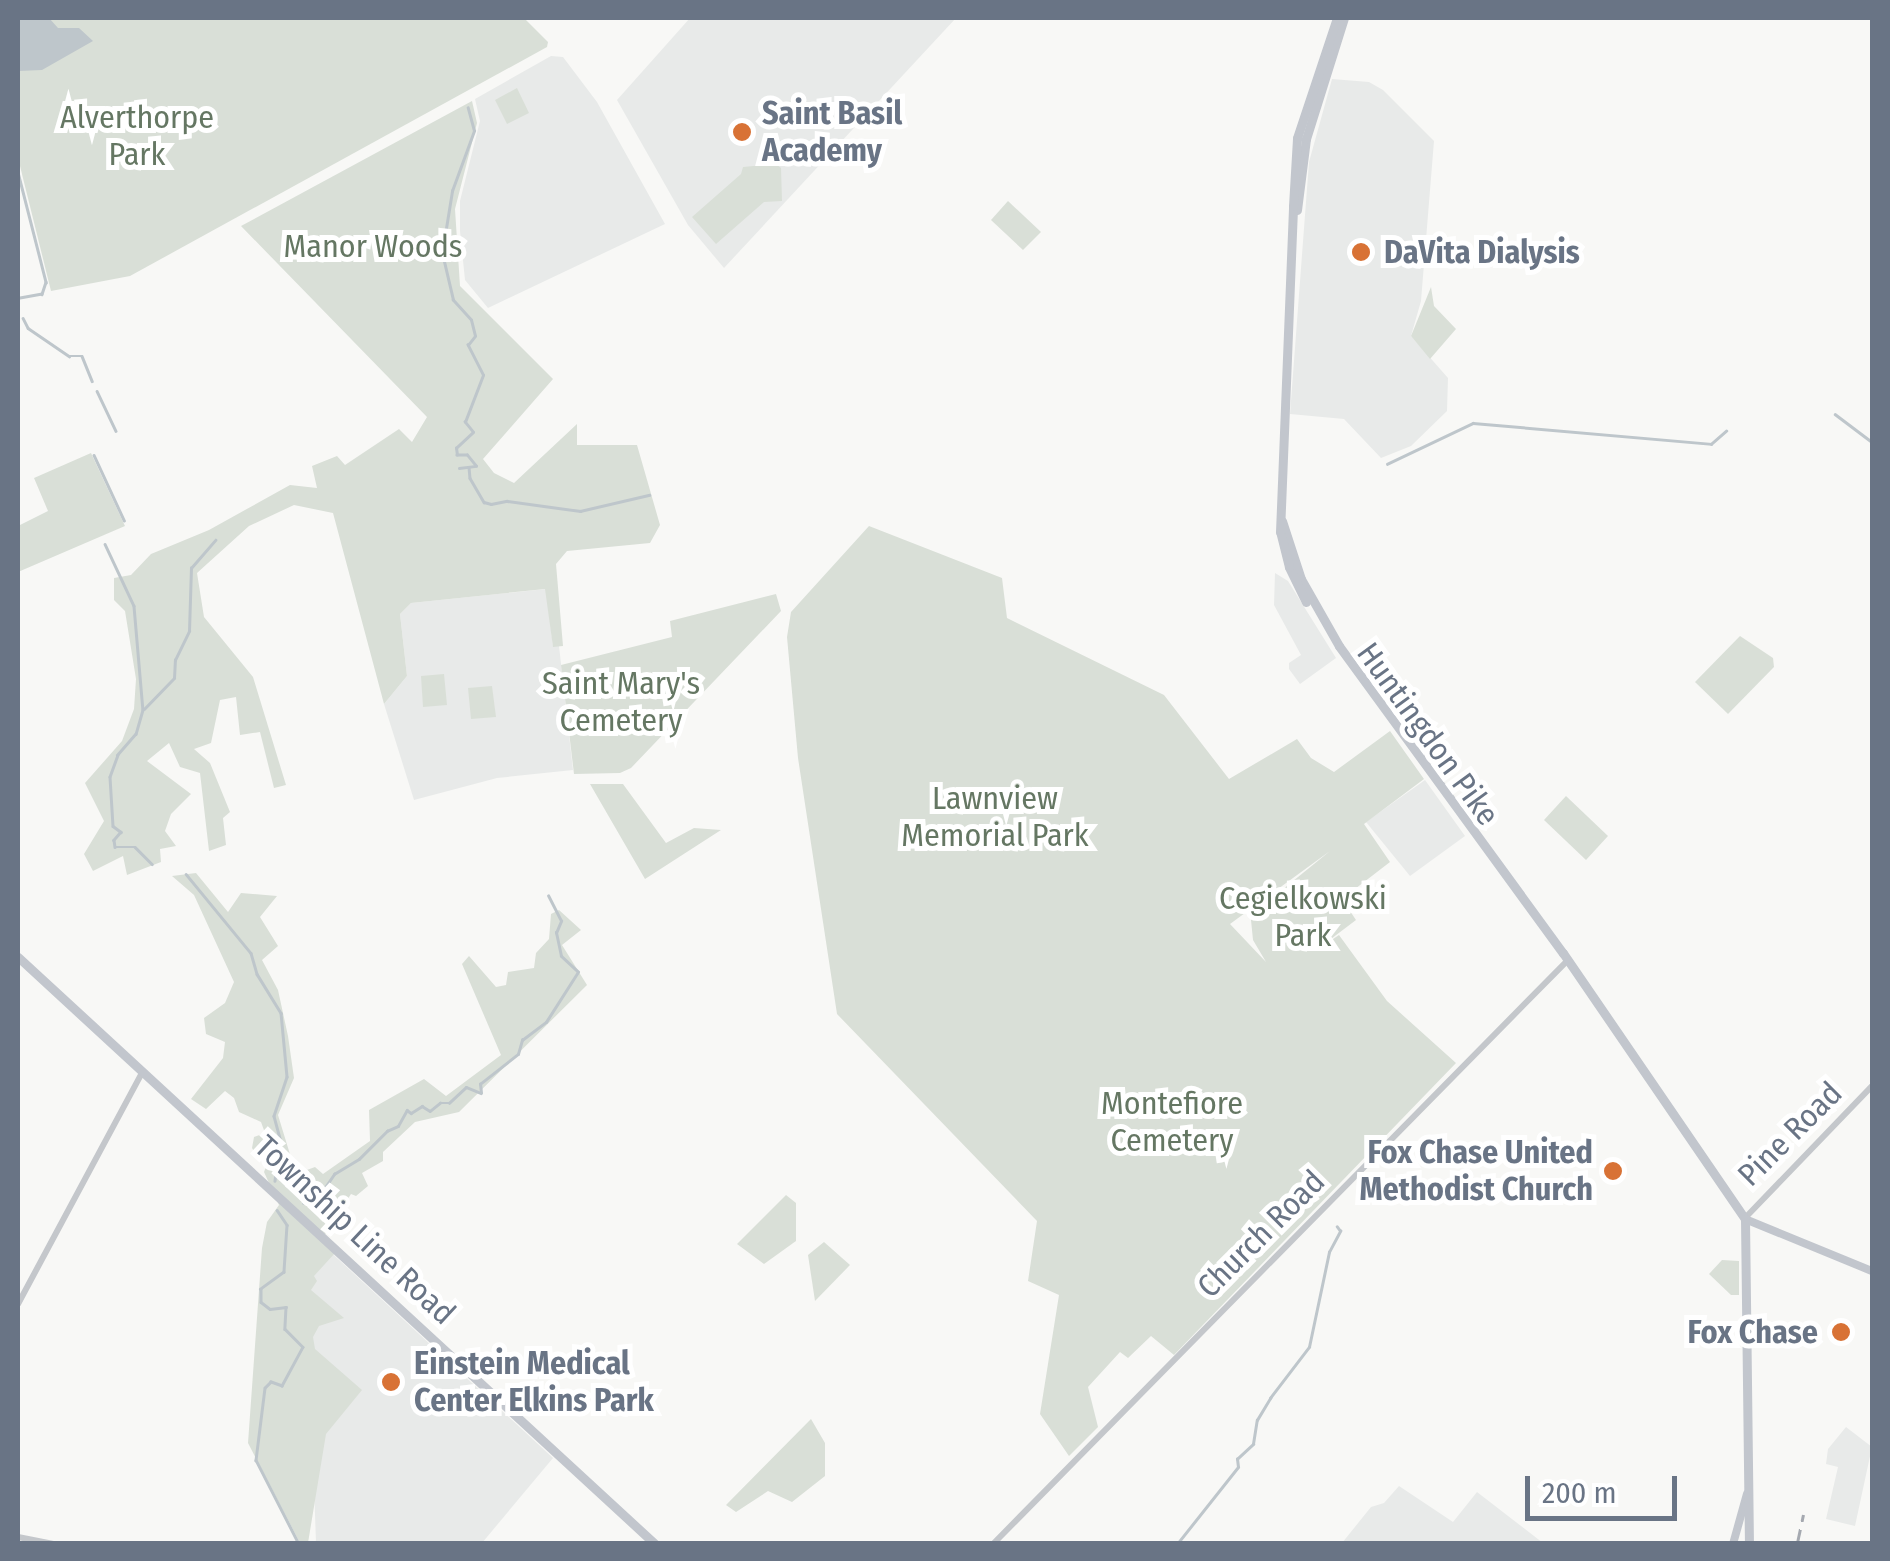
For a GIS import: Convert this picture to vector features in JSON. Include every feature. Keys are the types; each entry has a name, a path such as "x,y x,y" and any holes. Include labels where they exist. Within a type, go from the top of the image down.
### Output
{"main road":[{"name":"Huntingdon Pike","path":"1341,18 1297,138 1282,414 1281,539 1289,567 1318,624 1566,962 1745,1220"},
{"name":"Township Line Road","path":"18,957 142,1074 308,1220 655,1544"},
{"path":"1749,1490 1736,1544 1749,1541 1749,1490 1745,1220 1872,1271"}],"street":[{"name":"Church Road","path":"993,1544 1566,962"},
{"path":"18,1304 142,1074"},
{"name":"Pine Road","path":"1745,1220 1872,1086"},
{"path":"18,1537 53,1544"}],"shaded area":[{"path":"18,18 49,18 58,28 79,28 93,41 42,70 18,71"},
{"name":"Saint Basil Academy","path":"690,18 956,18 724,268 688,225 617,100"},
{"path":"551,56 563,57 597,102 665,224 488,308 465,280 460,231 460,201 480,121 475,99"},
{"path":"1332,79 1369,82 1383,90 1434,141 1421,301 1411,336 1448,378 1447,411 1411,446 1381,458 1344,419 1290,414 1309,162"},
{"path":"1275,573 1288,581 1336,658 1300,684 1289,663 1301,655 1274,605"},
{"path":"546,589 553,646 559,646 573,770 497,778 414,800 384,704 407,676 400,614 411,603"},
{"path":"1425,780 1465,836 1410,876 1366,822"},
{"name":"Einstein Medical Center Elkins Park","path":"323,1245 553,1458 482,1543 316,1543 307,1281"},
{"path":"1846,1427 1872,1447 1855,1526 1826,1519 1838,1467 1826,1464 1828,1449"},
{"path":"1399,1486 1453,1522 1477,1492 1543,1543 1342,1543 1371,1507 1384,1503"}],"green space":[{"name":"Alverthorpe Park","path":"18,18 524,18 548,42 547,47 130,276 51,291 18,158"},
{"path":"517,88 529,113 507,124 495,100"},
{"name":"Manor Woods","path":"472,101 477,123 455,209 460,286 553,379 483,459 494,473 514,483 577,424 577,445 637,445 660,525 650,543 567,551 556,564 563,646 553,647 545,589 411,603 400,614 407,676 384,704 333,513 294,505 249,526 197,573 204,617 253,677 286,785 274,788 260,732 240,735 236,697 220,700 211,743 194,749 210,763 230,812 223,818 226,845 209,851 200,773 180,767 169,743 147,761 191,794 171,814 165,831 176,846 160,849 161,862 127,875 123,856 93,871 84,854 104,821 85,783 122,741 134,709 136,679 125,611 114,600 114,578 131,575 151,554 209,530 290,485 317,488 312,466 337,456 345,465 399,429 412,442 427,417 241,226"},
{"path":"776,164 781,168 782,201 764,202 716,244 692,217 741,174 743,167"},
{"path":"1008,201 1041,232 1023,250 991,220"},
{"path":"1431,287 1434,306 1456,329 1430,359 1411,336"},
{"path":"91,453 125,526 18,572 18,526 48,511 34,478"},
{"path":"869,526 1002,578 1007,618 1164,695 1229,779 1297,739 1311,758 1334,772 1390,731 1424,779 1364,824 1390,862 1342,899 1356,920 1315,951 1339,935 1387,1001 1456,1063 1174,1355 1151,1336 1128,1358 1120,1352 1088,1387 1098,1427 1069,1456 1040,1414 1059,1295 1028,1281 1037,1221 837,1014 798,758 787,637 791,612","holes":["1330,851 1260,908 1251,920 1253,940 1266,962 1230,924"]},
{"name":"Saint Mary's Cemetery","path":"776,594 781,611 631,768 620,773 574,774 561,665 672,637 670,621"},
{"path":"1740,636 1773,658 1774,667 1728,714 1695,682"},
{"path":"444,674 447,705 423,707 421,676"},
{"path":"492,686 496,717 471,719 468,688"},
{"path":"590,784 623,784 666,843 694,828 721,830 645,879"},
{"path":"1566,796 1608,836 1586,860 1544,820"},
{"path":"196,873 228,912 241,893 277,896 260,917 278,946 262,960 278,990 288,1036 294,1078 278,1115 296,1174 315,1167 323,1174 370,1141 369,1110 424,1079 446,1096 501,1055 462,964 469,956 496,987 506,985 508,972 534,968 536,953 549,939 551,914 559,910 581,930 562,945 587,985 459,1112 415,1122 383,1152 383,1161 362,1173 368,1186 356,1196 351,1194 322,1239 335,1253 314,1276 317,1281 311,1290 344,1318 319,1326 313,1337 315,1349 362,1390 326,1434 308,1543 300,1543 248,1443 262,1248 267,1222 279,1205 264,1172 270,1156 257,1156 252,1148 254,1137 265,1133 261,1122 239,1112 234,1098 225,1091 206,1109 191,1099 223,1058 225,1042 206,1034 204,1018 225,1003 234,982 194,895 172,876"},
{"path":"786,1195 796,1203 796,1241 764,1264 737,1244"},
{"path":"824,1242 850,1265 815,1301 808,1255"},
{"path":"1722,1260 1739,1261 1739,1295 1731,1295 1709,1274"},
{"path":"811,1419 825,1443 825,1476 792,1502 768,1491 736,1512 726,1505"}],"waterway":[{"path":"459,468 476,466 467,455 457,455 456,448 473,432 465,422 483,375 468,345 475,336 471,320 453,300 442,253 452,191 474,131 468,108"},
{"path":"18,172 46,282 42,294 20,298"},
{"path":"23,318 28,328 69,356 82,356 92,381"},
{"path":"97,391 116,431"},
{"path":"1835,414 1872,442"},
{"path":"1387,464 1473,423 1711,444 1726,431"},
{"path":"94,455 124,520"},
{"path":"469,467 470,478 484,502 491,504 507,501 580,511 649,495"},
{"path":"144,709 174,678 175,660 189,631 191,568 215,540"},
{"path":"105,544 134,606 143,710 136,734 118,755 110,777 113,826 121,832 114,840 115,847 135,847 152,864"},
{"path":"186,874 251,953 257,974 281,1013 287,1077 274,1116 280,1139 275,1181"},
{"path":"303,1203 322,1192 334,1174 398,1126 407,1110 411,1113 422,1106 430,1111 440,1103 449,1103 466,1087 481,1093 480,1084 518,1054 522,1040 546,1022 578,972 561,956 556,933 561,921 548,896"},
{"path":"277,1210 287,1225 284,1272 261,1289 261,1302 270,1309 286,1307 285,1329 303,1347 282,1386 271,1382 265,1388 256,1460 299,1544"},
{"path":"1177,1544 1238,1467 1237,1459 1253,1444 1257,1420 1270,1398 1309,1347 1329,1252 1340,1231 1337,1227"}],"railway":[{"path":"1797,1544 1803,1515"}],"place":[{"name":"Saint Basil Academy","path":"742,132"},
{"name":"DaVita Dialysis","path":"1361,252"},
{"name":"Fox Chase United Methodist Church","path":"1613,1171"},
{"name":"Fox Chase","path":"1841,1332"},
{"name":"Einstein Medical Center Elkins Park","path":"391,1382"}],"park label":[{"name":"Lawnview Memorial Park","path":"995,818"},
{"name":"Cegielkowski Park","path":"1303,918"},
{"name":"Montefiore Cemetery","path":"1172,1122"}]}
